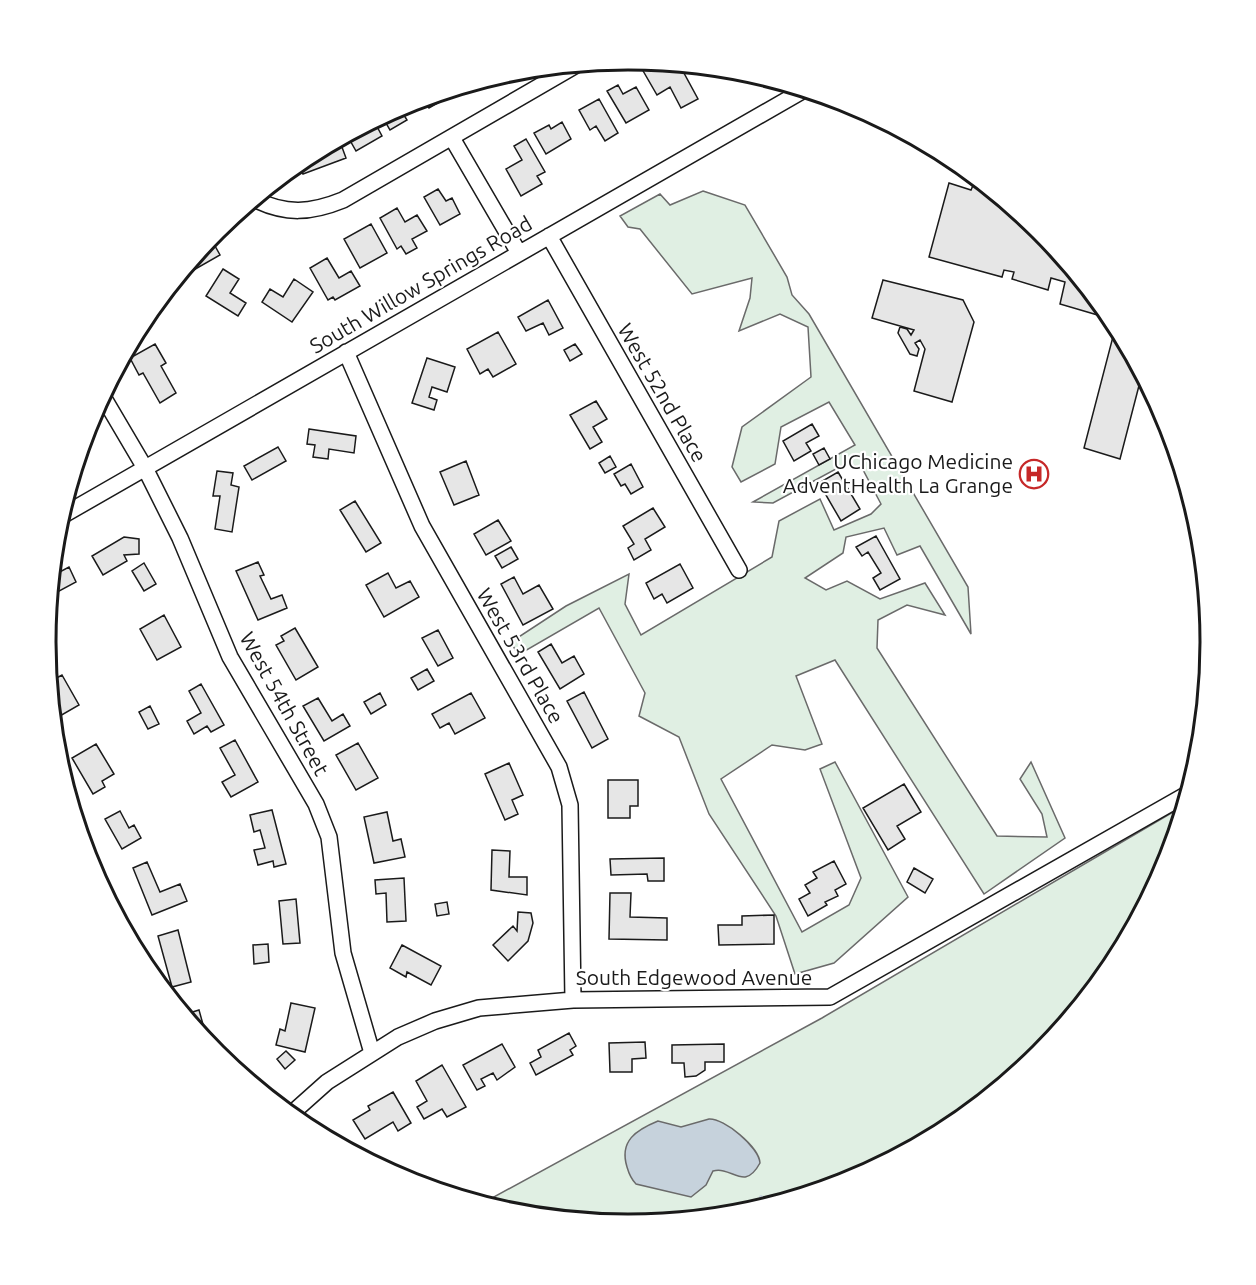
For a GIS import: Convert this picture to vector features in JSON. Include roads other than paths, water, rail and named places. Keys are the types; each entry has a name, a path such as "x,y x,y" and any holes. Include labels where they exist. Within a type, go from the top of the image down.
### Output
{"street":[{"path":"262,203 273,208 308,211 326,207 364,189 561,74"},
{"name":"South Willow Springs Road","path":"71,510 795,95"},
{"path":"452,138 519,253"},
{"name":"West 52nd Place","path":"549,236 739,570"},
{"name":"West 53rd Place","path":"346,352 422,526 559,767 570,805 573,999"},
{"name":"West 54th Street","path":"108,405 145,468 180,538 230,657 316,804 329,837 343,953 372,1053"},
{"name":"South Edgewood Avenue","path":"296,1109 327,1082 372,1053 435,1021 479,1008 573,999 830,997 1179,798"}],"place":[{"name":"UChicago Medicine AdventHealth La Grange","path":"1034,474"}]}
